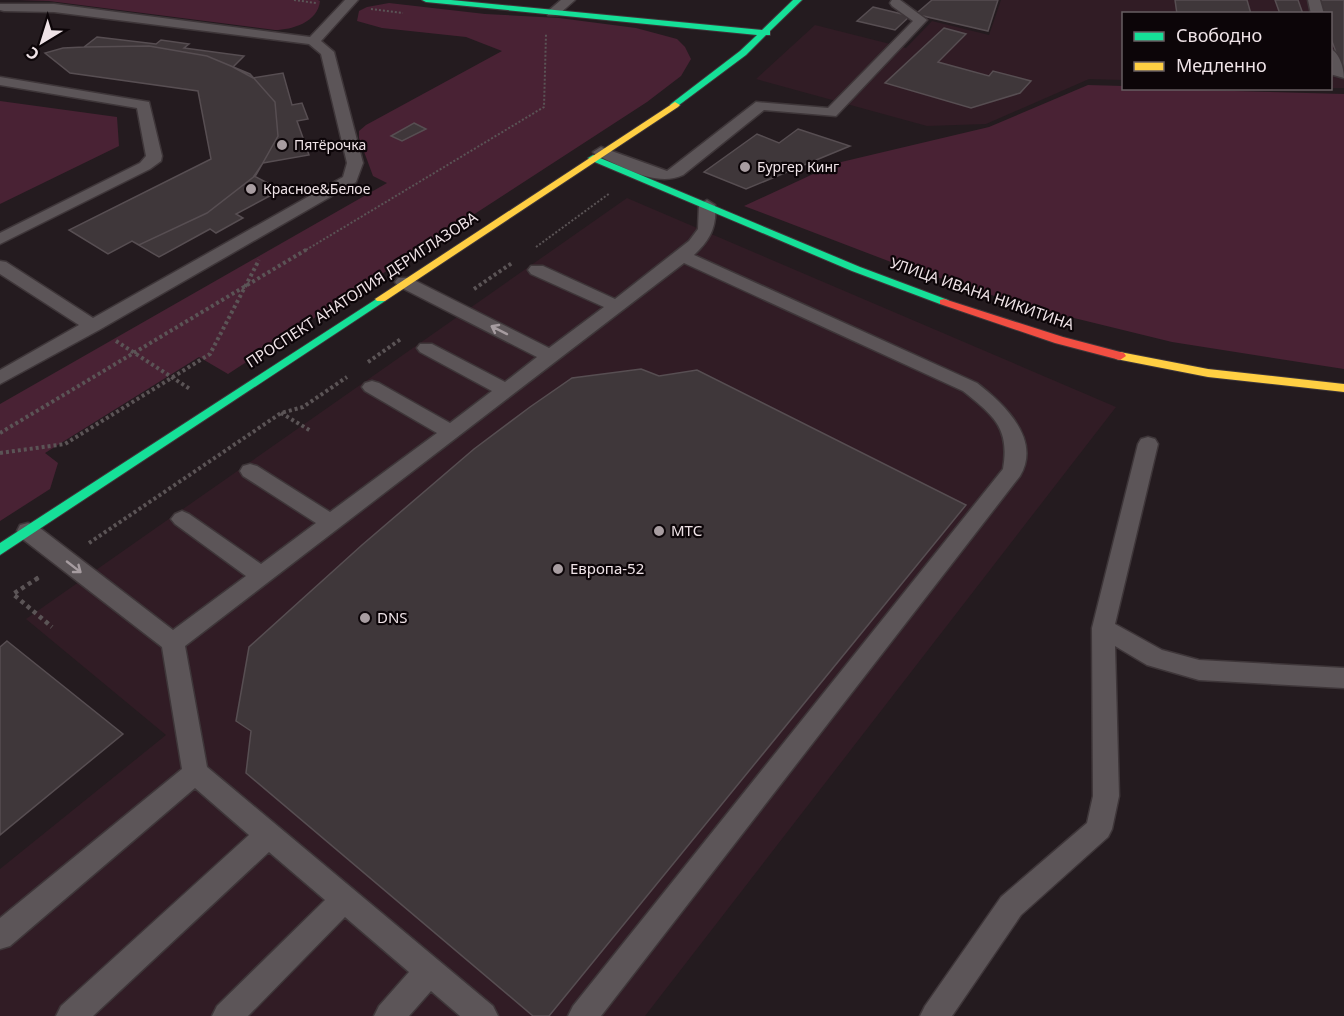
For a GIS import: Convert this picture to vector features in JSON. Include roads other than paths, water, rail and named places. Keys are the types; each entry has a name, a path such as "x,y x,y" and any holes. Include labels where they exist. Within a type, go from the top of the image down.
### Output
{"main road":[{"path":"426,0 498,3 553,12 767,33"},
{"name":"ПРОСПЕКТ АНАТОЛИЯ ДЕРИГЛАЗОВА","path":"0,550 682,100 767,33 797,1"},
{"name":"УЛИЦА ИВАНА НИКИТИНА","path":"597,155 708,206 918,293 1032,331 1129,358 1267,380 1344,388"}],"lane":[{"path":"313,41 352,0"},
{"path":"553,12 569,0"},
{"path":"597,155 660,176 669,176 678,172 760,105 831,112 921,20 893,1"},
{"path":"0,378 350,179 355,163 327,52 313,41 54,8 1,7"},
{"path":"1332,59 1337,73 1344,74"},
{"path":"0,81 144,105 154,156 153,161 145,166 0,239"},
{"path":"173,643 683,256 699,241 710,222 708,206"},
{"path":"583,1016 1013,471 1016,445 1007,427 996,407 970,387 683,256"},
{"path":"0,266 93,326"},
{"path":"537,270 616,306"},
{"path":"404,282 551,357"},
{"path":"426,348 506,390"},
{"path":"372,387 451,432"},
{"path":"935,1016 1011,906 1099,829 1106,796 1103,628 1148,444"},
{"path":"250,471 331,523"},
{"path":"183,519 262,576"},
{"path":"28,531 173,643 195,773 483,1016"},
{"path":"1103,628 1155,658 1199,670 1344,678"},
{"path":"0,936 195,773"},
{"path":"71,1016 268,835"},
{"path":"227,1016 345,900"},
{"path":"389,1016 430,971"}],"place":[{"name":"Пятёрочка","path":"282,145"},
{"name":"Бургер Кинг","path":"745,167"},
{"name":"Красное&Белое","path":"251,189"},
{"name":"МТС","path":"659,531"},
{"name":"Европа-52","path":"558,569"},
{"name":"DNS","path":"365,618"}]}
